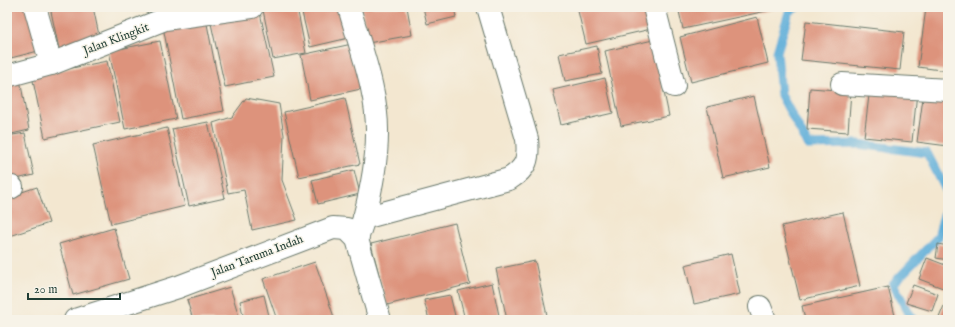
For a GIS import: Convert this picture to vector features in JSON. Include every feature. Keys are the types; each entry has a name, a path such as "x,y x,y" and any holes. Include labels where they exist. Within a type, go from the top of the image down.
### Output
{"street":[{"path":"35,7 51,64"},
{"name":"Jalan Klingkit","path":"7,76 51,64 166,13 252,7"},
{"path":"349,7 373,95 377,134 373,182 357,239 380,320"},
{"path":"364,218 509,179 522,171 528,154 527,139 488,7"},
{"path":"654,7 674,86"},
{"path":"842,84 948,90"},
{"name":"Jalan Taruma Indah","path":"76,320 178,287 333,228 347,229 357,239"}],"building":[{"path":"7,7 32,7 42,50 7,59"},
{"path":"50,7 93,7 100,40 59,49"},
{"path":"278,7 297,7 306,53 273,59 263,10"},
{"path":"346,7 353,37 310,47 301,8"},
{"path":"361,7 407,7 412,35 368,43"},
{"path":"423,7 454,7 456,17 427,24"},
{"path":"577,7 645,7 651,29 586,44"},
{"path":"678,7 780,7 780,8 683,29"},
{"path":"259,8 274,77 225,87 210,19"},
{"path":"926,8 948,11 948,71 918,67"},
{"path":"757,17 768,63 691,82 680,37"},
{"path":"206,19 224,111 181,119 163,27"},
{"path":"806,21 904,32 900,70 801,60"},
{"path":"653,40 669,116 621,126 605,51"},
{"path":"160,41 176,119 125,129 109,51"},
{"path":"352,44 361,89 310,100 301,55"},
{"path":"597,46 602,74 565,81 559,54"},
{"path":"107,61 120,122 45,138 32,76"},
{"path":"605,78 613,113 561,125 553,90"},
{"path":"20,79 29,130 7,135 7,81"},
{"path":"870,87 917,92 912,142 864,137"},
{"path":"810,88 851,91 848,132 807,129"},
{"path":"754,96 770,167 723,178 707,107"},
{"path":"246,98 279,104 284,135 282,180 297,220 252,230 244,190 228,193 213,123 232,117"},
{"path":"345,98 360,164 299,177 284,112"},
{"path":"923,98 948,101 948,146 917,142"},
{"path":"208,122 225,198 189,206 172,129"},
{"path":"167,128 185,206 111,224 93,145"},
{"path":"25,133 34,175 7,181 7,136"},
{"path":"354,170 360,194 318,204 312,180"},
{"path":"37,187 49,223 7,237 7,197"},
{"path":"843,212 860,286 800,300 782,226"},
{"path":"455,223 470,284 387,305 371,244"},
{"path":"114,228 129,279 73,295 59,244"},
{"path":"938,244 948,246 948,260 936,258"},
{"path":"731,254 740,294 694,304 685,265"},
{"path":"927,258 948,266 948,290 919,279"},
{"path":"535,261 548,320 507,320 496,269"},
{"path":"315,262 335,320 277,320 263,279"},
{"path":"492,283 500,320 465,320 458,291"},
{"path":"913,285 938,294 932,311 906,303"},
{"path":"230,287 240,320 193,320 187,300"},
{"path":"888,287 896,320 805,320 802,306"},
{"path":"264,295 270,320 244,320 240,301"},
{"path":"450,295 456,320 429,320 424,300"},
{"path":"946,301 948,302 948,320 938,320"}],"waterway":[{"path":"797,7 789,12 777,52 781,95 808,145 858,144 927,153 948,194"},
{"path":"913,320 893,284 938,237 948,201"}]}
